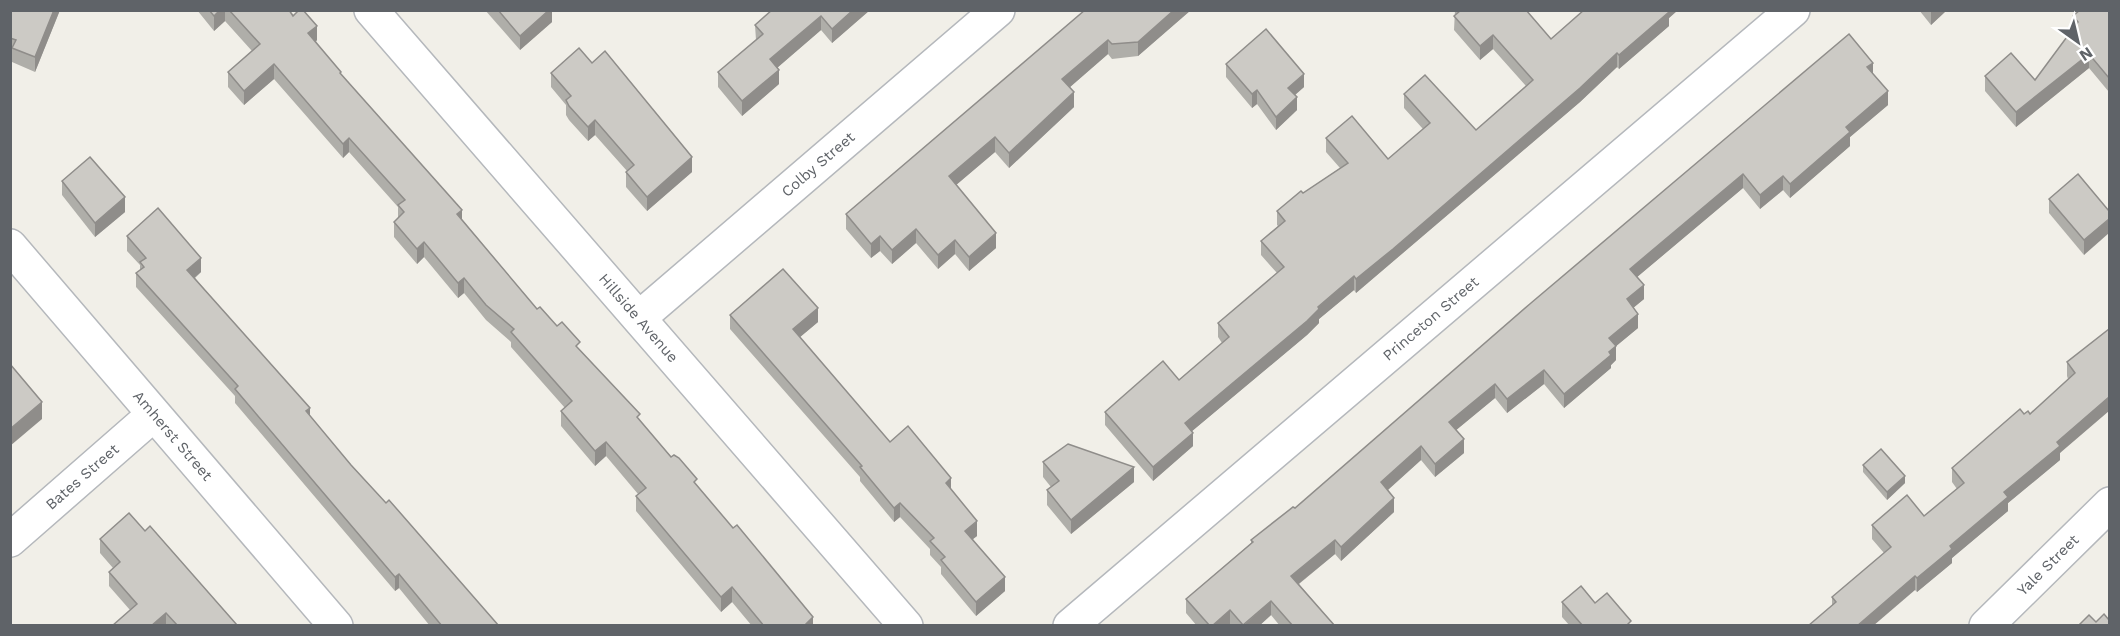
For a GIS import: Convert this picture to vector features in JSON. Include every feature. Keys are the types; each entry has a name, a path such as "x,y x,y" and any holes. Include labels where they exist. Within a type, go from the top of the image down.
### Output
{"street":[{"name":"Hillside Avenue","path":"371,10 906,626"},
{"name":"Colby Street","path":"639,318 998,10"},
{"name":"Princeton Street","path":"1070,626 1793,10"},
{"name":"Amherst Street","path":"10,246 336,626"},
{"name":"Bates Street","path":"10,540 153,415"},
{"name":"Yale Street","path":"1986,626 2109,504"}],"building":[{"path":"10,10 54,10 35,57 12,48 16,40 10,38"},
{"path":"209,10 220,10 214,16"},
{"path":"229,10 289,10 293,16 299,10 303,10 317,26 308,33 340,73 462,210 457,214 537,309 540,307 557,326 562,322 580,342 576,346 640,414 637,417 671,457 674,455 679,458 697,479 694,482 733,528 737,525 813,617 806,624 807,626 764,626 732,587 721,597 636,496 646,488 606,442 595,451 561,411 572,401 511,332 514,329 486,305 464,278 458,283 424,242 417,249 394,222 404,212 398,205 405,200 349,138 343,144 274,64 244,91 228,72 260,44"},
{"path":"498,10 549,10 520,36"},
{"path":"772,10 853,10 832,29 821,16 770,59 779,70 742,101 718,72 763,34 755,25"},
{"path":"1085,10 1174,10 1138,42 1112,44 1108,40 1062,79 1074,92 1009,153 995,137 949,176 996,233 969,257 955,240 938,255 916,229 892,250 880,236 871,244 846,214"},
{"path":"1459,10 1526,10 1551,39 1584,10 1668,10 1669,12 1619,55 1617,53 1580,88 1393,249 1356,279 1354,276 1318,307 1319,309 1307,321 1185,423 1193,433 1153,467 1105,412 1163,361 1179,380 1229,337 1218,323 1284,267 1261,241 1285,221 1277,211 1301,191 1303,193 1348,163 1326,138 1352,116 1388,159 1430,123 1404,94 1425,75 1476,130 1533,80 1493,35 1480,46 1454,16"},
{"path":"2080,10 2109,10 2109,78 2089,54 2016,112 1985,76 2011,53 2035,80 2078,22 2073,16"},
{"path":"1266,29 1304,74 1288,88 1297,97 1276,117 1257,90 1252,94 1226,64"},
{"path":"1849,34 1873,63 1867,67 1888,91 1846,127 1850,132 1790,184 1783,176 1760,195 1743,174 1630,269 1644,285 1627,299 1638,314 1609,338 1616,346 1609,352 1611,355 1564,394 1544,370 1507,399 1495,384 1449,422 1464,439 1435,464 1421,446 1381,482 1394,498 1341,547 1335,540 1291,576 1335,626 1293,626 1271,601 1243,625 1230,610 1210,626 1186,599 1253,542 1251,540 1293,507 1295,508 1531,303"},
{"path":"579,48 592,63 605,51 692,157 647,197 626,172 634,165 595,120 588,127 569,106 566,100 571,96 551,73"},
{"path":"90,157 125,197 95,223 62,181"},
{"path":"2078,174 2109,211 2109,219 2084,240 2049,199"},
{"path":"158,208 201,258 187,270 310,408 306,411 351,465 386,503 389,500 499,626 442,626 399,574 395,577 235,389 238,386 136,273 144,267 140,262 146,258 127,236"},
{"path":"783,269 818,308 793,329 890,442 908,426 951,478 946,483 977,521 965,531 1005,577 976,602 941,560 945,557 930,541 934,538 900,503 894,508 860,467 862,466 730,315"},
{"path":"2109,329 2109,397 2057,442 2060,446 2004,492 2008,497 1950,546 1952,549 1917,578 1915,576 1857,626 1808,626 1836,602 1832,597 1891,547 1872,525 1907,495 1924,516 1964,483 1952,468 2020,409 2024,414 2028,411 2030,414 2075,373 2067,362"},
{"path":"10,364 42,402 10,429"},
{"path":"1068,444 1134,467 1071,520 1047,490 1059,481 1043,462"},
{"path":"1881,449 1905,476 1887,492 1863,465"},
{"path":"129,513 145,531 150,526 237,625 178,626 166,613 151,626 112,626 137,604 109,572 120,562 100,539"},
{"path":"1581,586 1595,603 1607,593 1631,621 1626,626 1583,626 1562,602"},
{"path":"2104,614 2109,620 2109,626 2078,626 2089,615 2096,622"}]}
